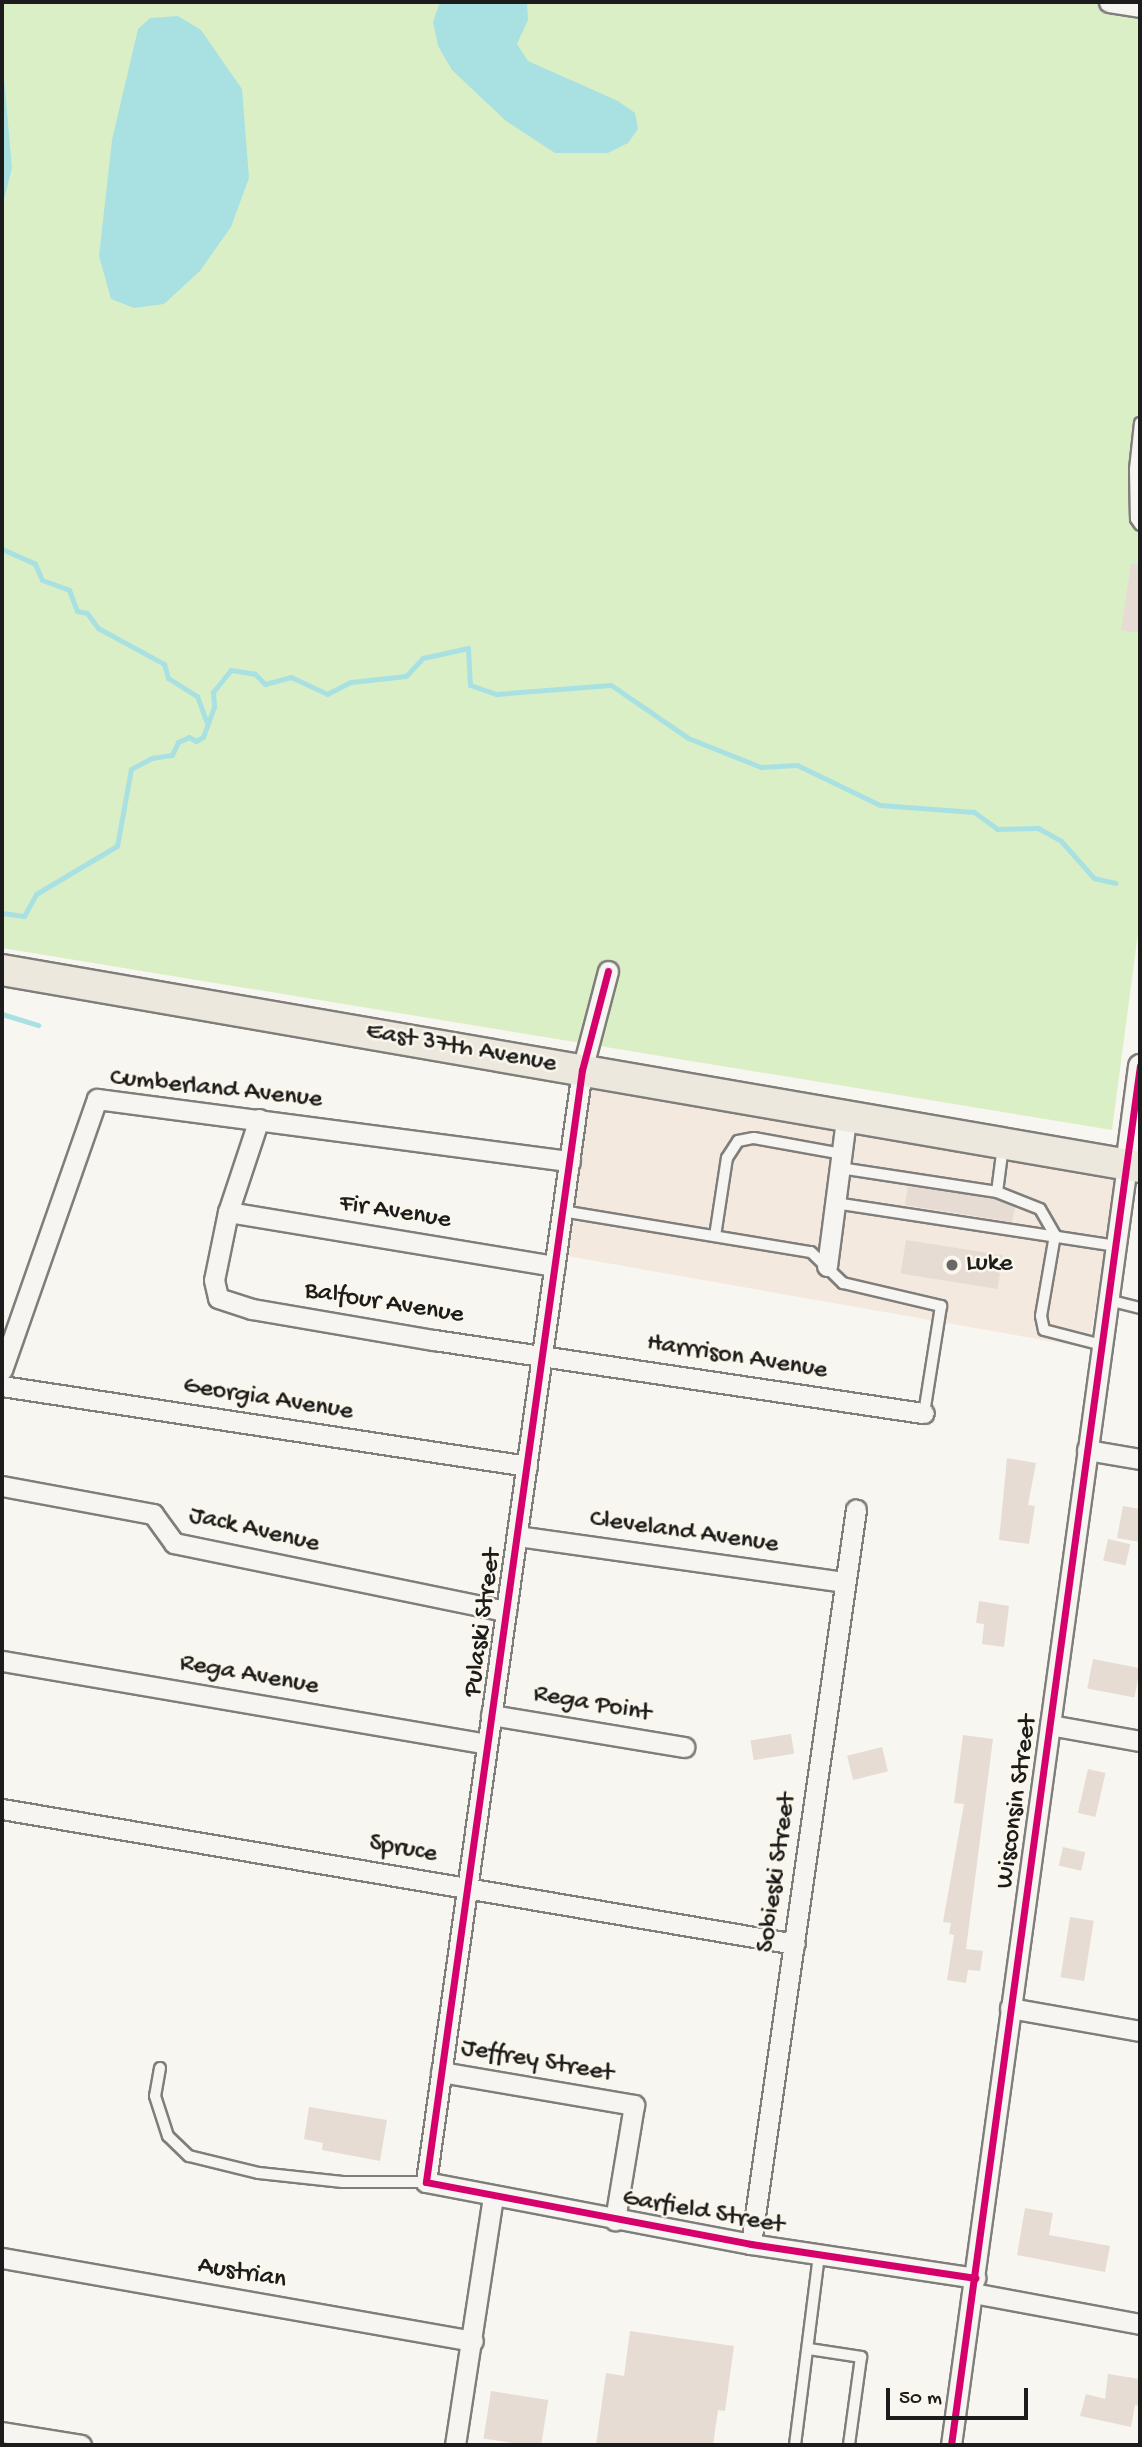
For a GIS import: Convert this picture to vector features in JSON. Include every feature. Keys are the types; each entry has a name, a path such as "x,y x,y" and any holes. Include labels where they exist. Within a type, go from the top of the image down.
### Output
{"main road":[{"name":"East 37th Avenue","path":"2,970 847,1114 1133,1166"}],"street":[{"path":"1109,2 1140,7"},
{"name":"Pulaski Street","path":"426,2182 582,1070 608,971"},
{"path":"1133,1166 1140,1066"},
{"name":"Cumberland Avenue","path":"2,1370 97,1099 569,1161"},
{"path":"827,1266 847,1114"},
{"path":"228,1212 259,1119"},
{"name":"Wisconsin Street","path":"951,2445 1115,1246 1133,1166"},
{"name":"Fir Avenue","path":"228,1212 555,1266"},
{"name":"Balfour Avenue","path":"228,1212 214,1280 218,1298 252,1309 542,1355"},
{"name":"Harrrison Avenue","path":"542,1355 925,1413"},
{"name":"Georgia Avenue","path":"2,1386 527,1465"},
{"path":"1087,1450 1140,1459"},
{"name":"Jack Avenue","path":"2,1486 153,1514 174,1543 506,1611"},
{"name":"Sobieski Street","path":"751,2244 795,1944 843,1582 856,1509"},
{"name":"Cleveland Avenue","path":"517,1536 843,1582"},
{"name":"Rega Avenue","path":"2,1661 487,1744"},
{"name":"Rega Point","path":"491,1714 684,1747"},
{"path":"1050,1725 1140,1741"},
{"name":"Spruce","path":"2,1809 795,1944"},
{"path":"1010,2008 1140,2031"},
{"name":"Jeffrey Street","path":"441,2072 634,2105 615,2220"},
{"name":"Garfield Street","path":"426,2182 493,2198 819,2254 974,2285 1140,2324"},
{"path":"455,2445 493,2198"},
{"name":"Austrian","path":"2,2258 473,2341"},
{"path":"2,2432 81,2445"}],"lane":[{"path":"1140,423 1135,469 1136,519 1140,525"},
{"path":"715,1236 727,1158 738,1141 754,1139 841,1161 998,1192 1040,1209 1055,1235 1041,1316 1044,1330 1101,1345"},
{"path":"998,1192 1003,1142"},
{"path":"835,1203 1115,1246"},
{"path":"562,1211 811,1252 843,1283 941,1306 925,1413"},
{"path":"1108,1300 1140,1308"},
{"path":"160,2068 155,2096 158,2106 168,2136 189,2156 283,2175 343,2182 426,2182"},
{"path":"795,2445 819,2254"},
{"path":"809,2349 861,2357 849,2445"}],"shaded area":[{"path":"594,1076 1120,1169 1088,1348 562,1255"}],"green space":[{"path":"2,2 1140,2 1140,918 1112,1130 2,948"}],"water":[{"path":"440,2 527,2 528,20 517,44 528,61 618,101 635,113 638,129 628,143 608,153 555,153 506,121 452,70 438,46 433,22"},
{"path":"178,16 201,30 242,89 249,178 231,227 200,271 164,304 134,308 111,299 99,256 112,140 138,29 150,18"},
{"path":"2,56 12,168 2,208"}],"building":[{"path":"1131,564 1140,564 1140,633 1121,630"},
{"name":"Luke","path":"908,1186 995,1199 1015,1207 1012,1222 905,1205"},
{"name":"Luke","path":"906,1240 1003,1255 997,1289 901,1274"},
{"path":"1007,1458 1036,1463 1028,1505 1035,1506 1029,1544 999,1540"},
{"path":"1123,1506 1140,1509 1140,1542 1117,1538"},
{"path":"1108,1539 1130,1544 1125,1566 1103,1560"},
{"path":"979,1601 1009,1606 1004,1647 982,1644 984,1624 976,1623"},
{"path":"1093,1659 1140,1668 1134,1698 1087,1688"},
{"path":"791,1734 794,1754 754,1760 751,1740"},
{"path":"963,1735 993,1739 966,1949 983,1951 980,1971 968,1970 966,1983 947,1980 954,1935 949,1934 951,1923 943,1922 964,1804 954,1803"},
{"path":"882,1747 888,1771 853,1780 847,1756"},
{"path":"1088,1769 1106,1773 1095,1817 1078,1813"},
{"path":"1063,1847 1085,1852 1081,1871 1059,1866"},
{"path":"1070,1917 1094,1921 1084,1981 1060,1977"},
{"path":"309,2107 387,2120 380,2161 322,2150 323,2143 304,2139"},
{"path":"1025,2208 1053,2213 1049,2235 1110,2246 1105,2272 1017,2255"},
{"path":"630,2331 734,2346 725,2411 718,2410 713,2445 596,2445 606,2373 624,2376"},
{"path":"1108,2374 1140,2379 1140,2406 1135,2405 1131,2427 1080,2416 1086,2394 1105,2399"},
{"path":"491,2391 548,2400 541,2445 483,2438"}],"waterway":[{"path":"2,549 35,564 42,580 69,590 77,611 87,613 98,628 164,664 168,678 197,696 206,721"},
{"path":"2,913 24,916 36,894 117,846 131,769 152,758 172,755 178,742 189,737 196,741 203,737 214,706 213,692 231,670 255,674 265,684 291,677 327,694 351,682 406,676 423,658 468,648 470,685 496,694 611,685 688,738 761,767 797,765 880,805 974,812 997,829 1038,828 1061,841 1094,878 1115,883"},
{"path":"2,1014 38,1025"}],"cycle path":[{"path":"608,971 582,1070 426,2182 751,2244 975,2278"},
{"path":"951,2445 1140,1066"}],"place":[{"name":"Luke","path":"952,1265"}]}
